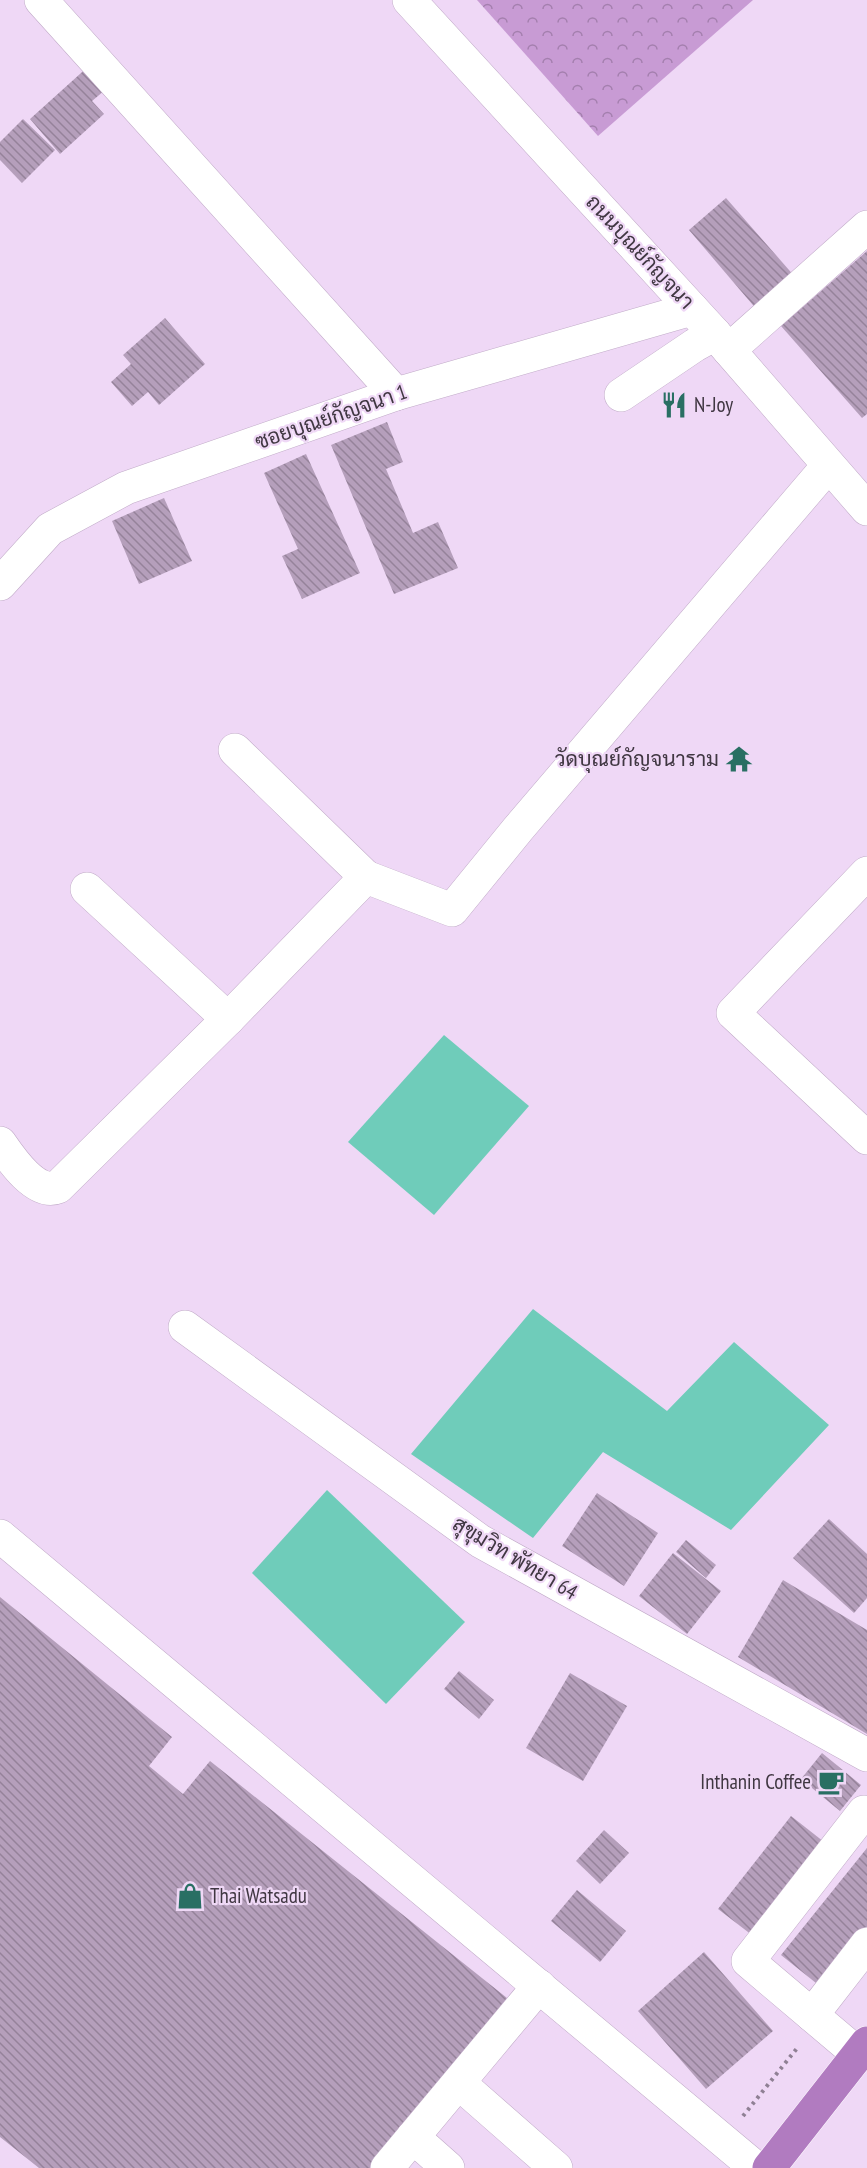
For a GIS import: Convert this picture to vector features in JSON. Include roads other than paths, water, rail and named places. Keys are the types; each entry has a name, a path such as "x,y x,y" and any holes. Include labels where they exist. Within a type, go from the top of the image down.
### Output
{"highway":[{"path":"769,2168 863,2048"}],"street":[{"path":"41,0 396,394"},
{"name":"ถนนบุณย์กัญจนา","path":"409,0 722,342 867,509"},
{"path":"621,395 695,345 722,342 867,227"},
{"name":"ซอยบุณย์กัญจนา 1","path":"0,584 50,529 126,488 396,394 692,309"},
{"path":"235,750 366,877 452,910 518,829 828,465"},
{"path":"867,873 733,1013 867,1138"},
{"path":"0,1143 34,1183 50,1190 58,1187 228,1019 366,877"},
{"path":"87,889 228,1019"},
{"name":"สุขุมวิท พัทยา 64","path":"185,1327 480,1541 867,1755"},
{"path":"0,1536 756,2168"},
{"path":"863,2048 815,2018 748,1961 864,1812 867,1814"},
{"path":"815,2018 867,1944"},
{"path":"387,2168 539,1986"},
{"path":"459,2083 556,2168"},
{"path":"413,2137 448,2168"}],"place":[{"name":"N-Joy","path":"674,405"},
{"name":"วัดบุณย์กัญจนาราม","path":"739,759"},
{"name":"Inthanin Coffee","path":"831,1782"},
{"name":"Thai Watsadu","path":"190,1896"}]}
